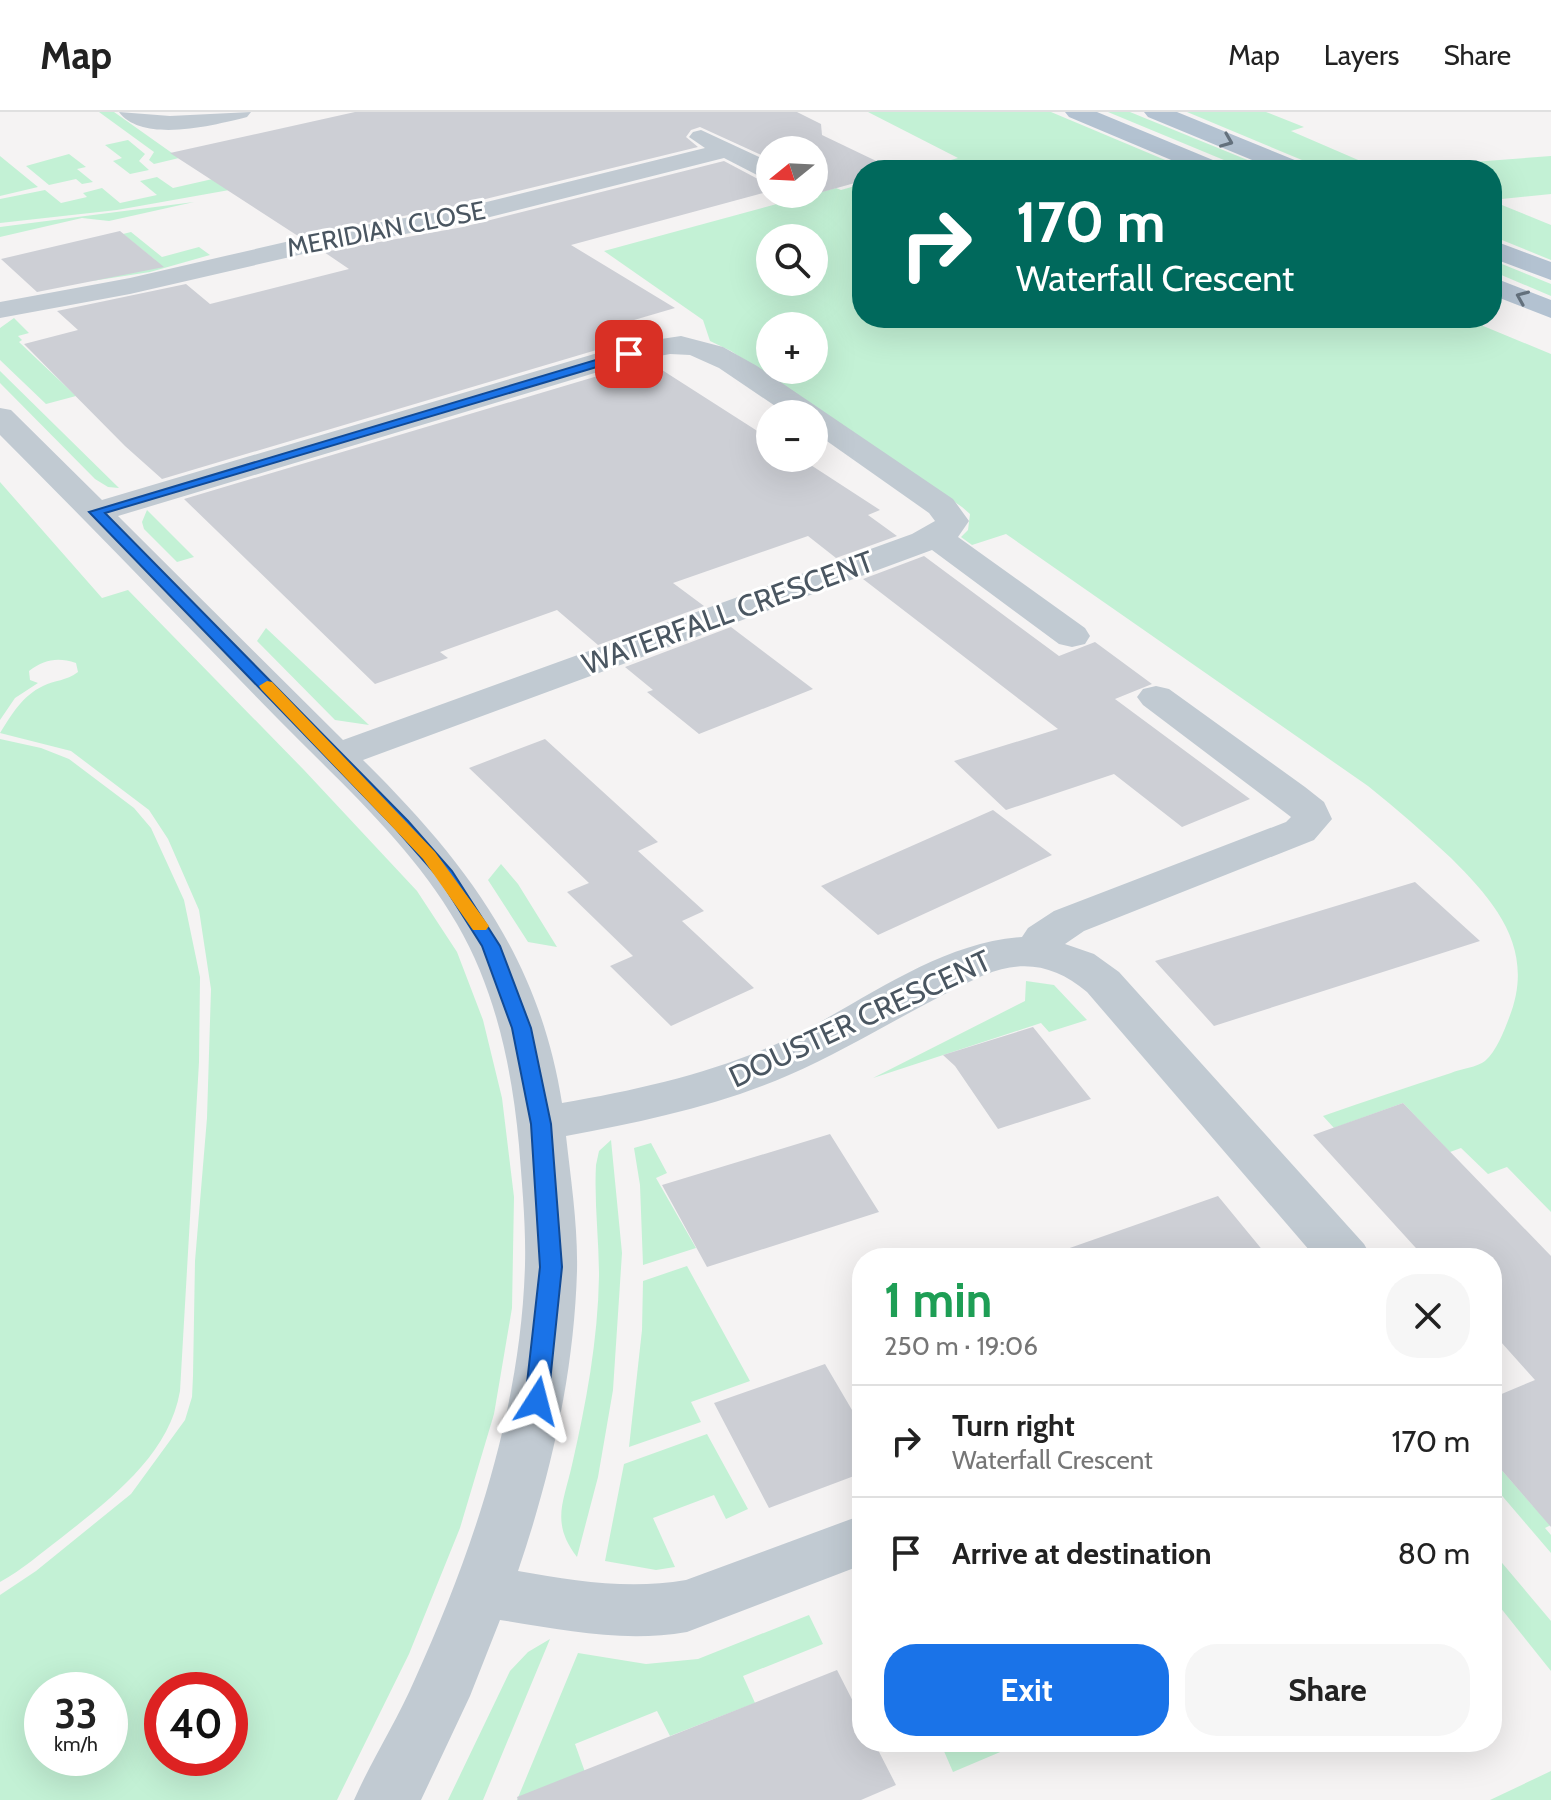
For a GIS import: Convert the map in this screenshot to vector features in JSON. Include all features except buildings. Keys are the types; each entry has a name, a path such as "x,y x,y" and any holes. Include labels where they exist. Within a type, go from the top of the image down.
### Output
{"main road":[{"path":"1077,112 1192,160"},
{"path":"1156,112 1274,160"},
{"path":"1502,252 1551,272"},
{"path":"1502,289 1551,310"}],"street":[{"path":"131,112 148,120 171,123 239,112"},
{"path":"695,134 756,165"},
{"name":"MERIDIAN CLOSE","path":"0,310 130,286 328,239 462,216 728,150"},
{"path":"95,512 580,368 664,346 686,345 705,350 785,400"},
{"path":"0,417 337,756 438,865 478,923 502,972 529,1054 541,1124 551,1267 537,1401 514,1501 483,1591 426,1727 386,1800"},
{"path":"828,428 949,514 952,521 947,529 935,536 1072,636"},
{"name":"WATERFALL CRESCENT","path":"337,756 935,536"},
{"path":"1038,952 1043,938 1069,921 1300,831 1312,819 1310,811 1291,795 1156,697"},
{"name":"DOUSTER CRESCENT","path":"541,1124 643,1105 705,1088 802,1050 979,960 1007,952 1038,952 1076,961 1103,982 1337,1248"},
{"path":"483,1591 611,1612 665,1612 852,1544"}],"green space":[{"path":"99,112 114,112 179,158 154,164 149,160 154,152"},
{"path":"868,112 1051,112 1165,160 951,160 958,158"},
{"path":"1108,112 1130,112 1248,160 1224,160"},
{"path":"1187,112 1266,112 1304,127 1291,131 1358,160 1302,160"},
{"path":"128,140 145,154 139,161 149,170 130,174 113,161 122,158 105,145"},
{"path":"69,154 86,167 77,169 93,182 82,184 76,179 49,185 26,166"},
{"path":"0,156 38,187 0,196"},
{"path":"1551,156 1551,194 1502,199 1502,160 1498,160"},
{"path":"157,177 173,188 217,178 235,189 117,210 0,223 0,199 45,190 61,203 87,197 83,193 102,188 120,203 157,195 140,181"},
{"path":"852,187 852,328 1488,328 1551,354 1551,1212 1507,1167 1488,1174 1461,1148 1450,1152 1403,1103 1334,1128 1323,1116 1478,1065 1489,1057 1499,1041 1516,993 1518,971 1515,950 1497,911 1451,858 1368,786 1006,534 972,545 961,537 968,530 970,514 962,507 828,417 828,400 804,400 780,384 828,384 828,312 756,312 756,368 710,341 703,320 604,251 762,208 828,208 828,190"},
{"path":"194,202 109,221 82,218 0,237 0,227"},
{"path":"1502,205 1551,225 1551,260 1502,240"},
{"path":"131,232 162,257 199,247 210,255 150,272 92,281 155,260 123,234"},
{"path":"1502,264 1551,284 1551,296 1502,275"},
{"path":"14,318 29,333 18,336 22,340 19,342 76,396 46,404 0,360 0,328"},
{"path":"0,371 119,488 108,487 95,479 0,383"},
{"path":"0,482 102,598 128,590 417,891 457,952 483,1020 502,1098 514,1197 512,1308 494,1414 460,1528 409,1654 337,1800 0,1800 0,1595 36,1571 131,1494 185,1420 192,1397 195,1261 207,1118 211,989 199,910 168,839 149,810 71,751 0,733 29,695 78,672 76,663 52,660 41,664 29,671 30,680 38,683 15,698 0,720"},
{"path":"147,510 194,557 177,562 144,529 142,522"},
{"path":"266,628 369,725 335,720 257,641"},
{"path":"0,739 41,748 69,759 134,808 151,828 184,900 200,977 199,1062 180,1391 174,1414 150,1456 117,1492 0,1582"},
{"path":"501,864 518,884 557,947 528,942 488,880"},
{"path":"1026,981 1054,985 1087,1020 1049,1032 1041,1023 873,1078 1025,1001"},
{"path":"611,1140 622,1253 613,1390 598,1477 577,1557 564,1534 561,1513 594,1348 599,1276 596,1165 599,1151"},
{"path":"651,1143 667,1173 656,1178 696,1248 643,1265 640,1185 634,1148"},
{"path":"687,1266 750,1381 691,1402 701,1422 629,1447 642,1330 643,1281"},
{"path":"707,1434 748,1509 726,1519 714,1495 653,1518 675,1567 656,1570 605,1561 624,1464"},
{"path":"1502,1470 1533,1506 1551,1499 1551,1525 1545,1528 1551,1535 1551,1553 1502,1496"},
{"path":"1502,1563 1551,1621 1551,1671 1502,1610"},
{"path":"809,1615 823,1644 743,1676 755,1703 670,1736 657,1711 575,1744 595,1800 517,1800 578,1653 646,1664 698,1659"},
{"path":"550,1639 483,1800 448,1800 510,1671 528,1652"},
{"path":"944,1752 1000,1752 953,1772"},
{"path":"1551,1771 1551,1800 1490,1800"}],"slow traffic":[{"path":"267,686 429,855 480,926"}],"route":[{"path":"537,1401 551,1267 541,1124 522,1028 491,946 446,875 402,825 95,512 629,354"}]}
